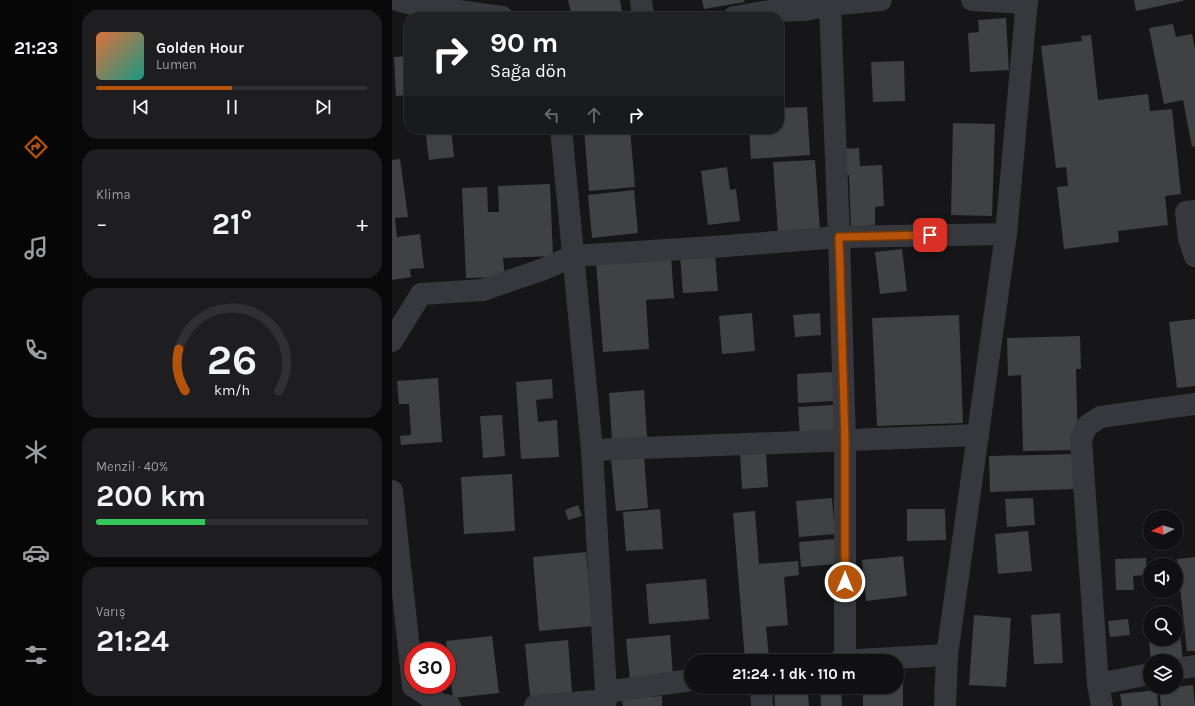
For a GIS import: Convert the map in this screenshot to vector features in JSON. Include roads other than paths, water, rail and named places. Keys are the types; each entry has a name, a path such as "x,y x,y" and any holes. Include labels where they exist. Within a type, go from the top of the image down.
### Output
{"street":[{"path":"397,0 416,5 466,12"},
{"path":"507,0 509,12"},
{"path":"641,0 642,12"},
{"path":"749,12 769,5 805,10 830,5 882,0"},
{"path":"945,706 947,655 1006,234 1027,1 972,0"},
{"path":"830,5 845,441 842,654"},
{"path":"562,134 592,450 606,699"},
{"path":"1195,211 1186,212 1189,239 1195,256"},
{"path":"392,342 421,294 482,290 541,270 574,256 713,248 839,237 1006,234"},
{"path":"1102,706 1098,684 1081,439 1087,426 1100,417 1195,404"},
{"path":"592,450 978,435"},
{"path":"392,491 413,686 440,704 450,706"},
{"path":"904,657 947,655"},
{"path":"1183,668 1195,666"},
{"path":"1098,684 1143,675"},
{"path":"535,706 606,699 684,682"},
{"path":"761,694 762,706"}]}
